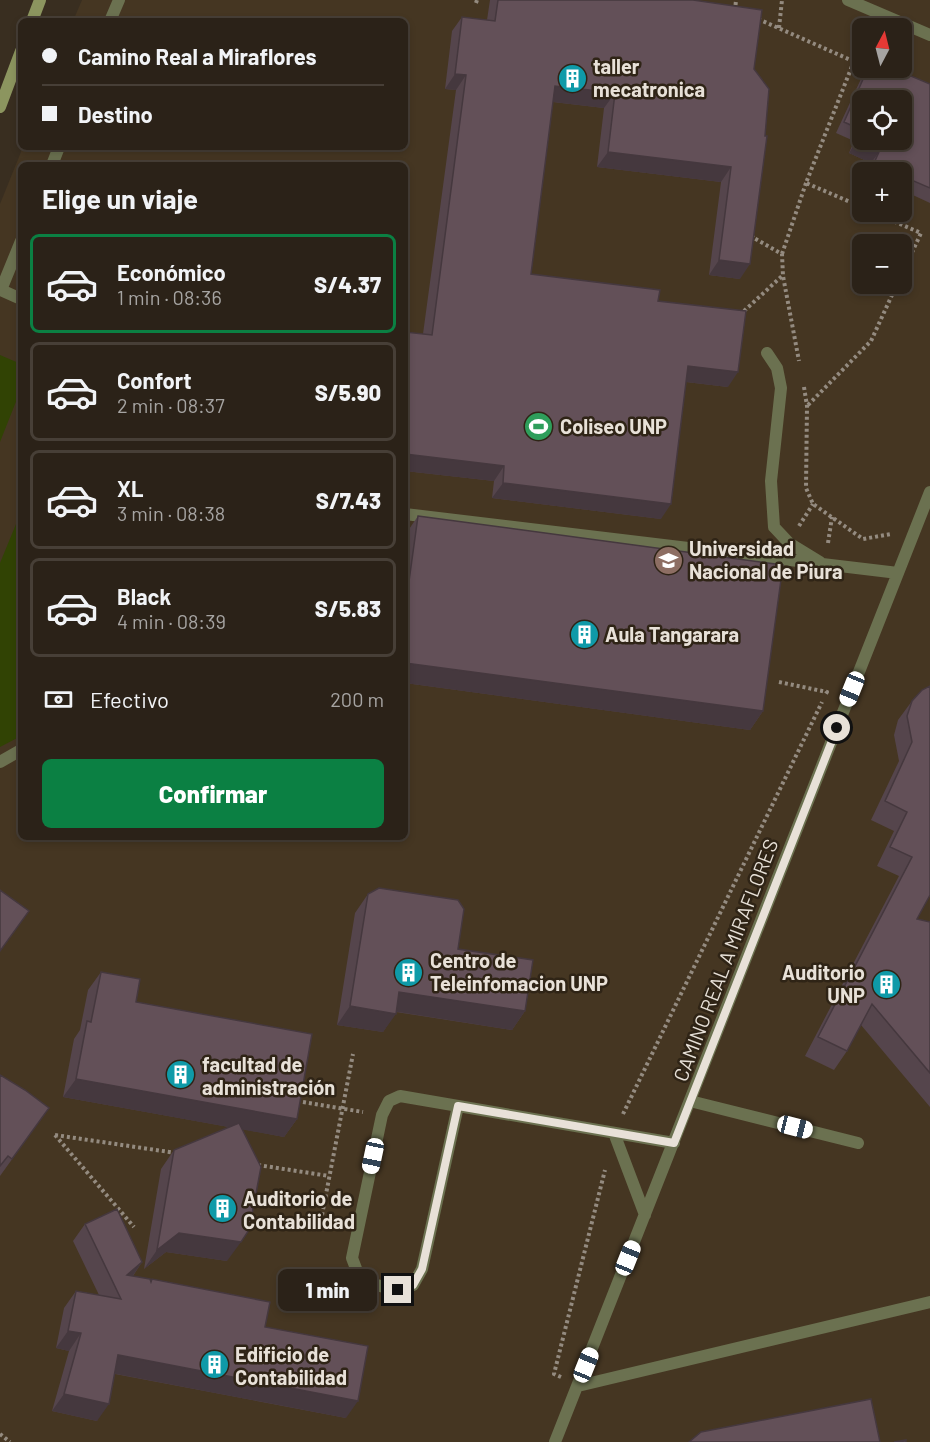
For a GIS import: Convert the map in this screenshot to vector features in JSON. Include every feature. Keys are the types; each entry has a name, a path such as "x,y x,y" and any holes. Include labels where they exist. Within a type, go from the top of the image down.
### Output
{"main road":[{"path":"34,18 40,0"},
{"path":"0,107 18,59"}],"lane":[{"path":"111,18 119,0"},
{"path":"848,0 930,36"},
{"path":"18,248 1,290 18,298"},
{"path":"767,353 777,368 781,388 771,480 774,527 789,543 824,565"},
{"name":"CAMINO REAL A MIRAFLORES","path":"555,1442 930,492"},
{"path":"408,514 898,573"},
{"path":"0,762 18,752"},
{"path":"458,1106 422,1269 413,1285 398,1290 360,1279 351,1258 382,1115 389,1101 400,1096 674,1143"},
{"path":"690,1101 858,1143"},
{"path":"614,1133 645,1215"},
{"path":"578,1386 930,1302"}],"path":[{"path":"734,16 736,0"},
{"path":"779,28 782,0"},
{"path":"751,18 852,60"},
{"path":"757,30 759,20"},
{"path":"799,363 783,276 782,254 806,183 852,66"},
{"path":"806,183 852,203"},
{"path":"896,222 921,232 912,252"},
{"path":"753,225 752,237 782,254"},
{"path":"744,311 783,276"},
{"path":"807,406 871,340 892,294"},
{"path":"803,384 807,406 806,488 813,504 864,539 892,534"},
{"path":"614,1133 827,692 779,682"},
{"path":"322,1215 353,1054"},
{"path":"303,1102 382,1115"},
{"path":"134,1227 55,1135 181,1154"},
{"path":"249,1164 329,1176"},
{"path":"578,1386 555,1374 605,1167"},
{"path":"0,1434 10,1442"}],"shaded area":[{"name":"Universidad Nacional de Piura","path":"82,0 930,0 930,1442 0,1442 0,204 22,150 408,150 408,18 74,18"}],"green space":[{"path":"0,355 18,363 18,397 0,442"},
{"path":"18,519 18,738 0,747 0,563"}],"building":[{"path":"498,0 693,0 762,10 754,69 769,89 765,136 767,136 750,264 719,260 731,167 608,152 615,93 555,86 531,274 660,290 658,301 746,311 738,372 688,366 671,504 503,483 504,466 408,454 408,332 432,335 466,75 455,74 462,17 495,21"},
{"path":"912,76 930,84 930,188 912,180 912,162 874,162 879,152 874,150 912,150 912,90 858,90 864,78"},
{"path":"852,104 852,126 844,122"},
{"name":"Aula Tangarara","path":"418,516 783,565 763,711 408,663 408,588"},
{"path":"930,686 930,895 917,919 930,922 930,1073 872,1004 847,1051 818,1037 912,857 890,847 907,812 885,801 912,742 907,716 912,701 922,690"},
{"name":"Centro de Teleinfomacion UNP","path":"379,888 458,900 464,909 458,949 533,960 525,1011 399,992 396,1014 350,1006 368,894"},
{"path":"0,890 29,911 0,951"},
{"name":"facultad de administración","path":"101,972 140,979 136,1002 312,1034 297,1119 76,1079 87,1021 91,1022"},
{"path":"0,1075 49,1108 12,1159 8,1156 0,1166"},
{"path":"239,1123 261,1167 249,1230 241,1242 179,1233 157,1250 174,1150"},
{"path":"117,1209 142,1262 127,1275 150,1279 151,1282 152,1279 270,1302 265,1327 368,1346 358,1401 118,1355 109,1404 64,1394 81,1333 68,1331 76,1291 121,1299 85,1224"},
{"path":"871,1399 880,1442 689,1442 701,1432"}],"place":[{"name":"taller mecatronica","path":"572,78"},
{"name":"Coliseo UNP","path":"539,426"},
{"name":"Universidad Nacional de Piura","path":"668,560"},
{"name":"Aula Tangarara","path":"584,634"},
{"name":"Centro de Teleinfomacion UNP","path":"409,972"},
{"name":"Auditorio UNP","path":"886,984"},
{"name":"facultad de administración","path":"181,1075"},
{"name":"Auditorio de Contabilidad","path":"222,1209"},
{"name":"Edificio de Contabilidad","path":"214,1365"}],"route":[{"path":"398,1290 413,1285 422,1269 458,1106 674,1143 837,728"}]}
